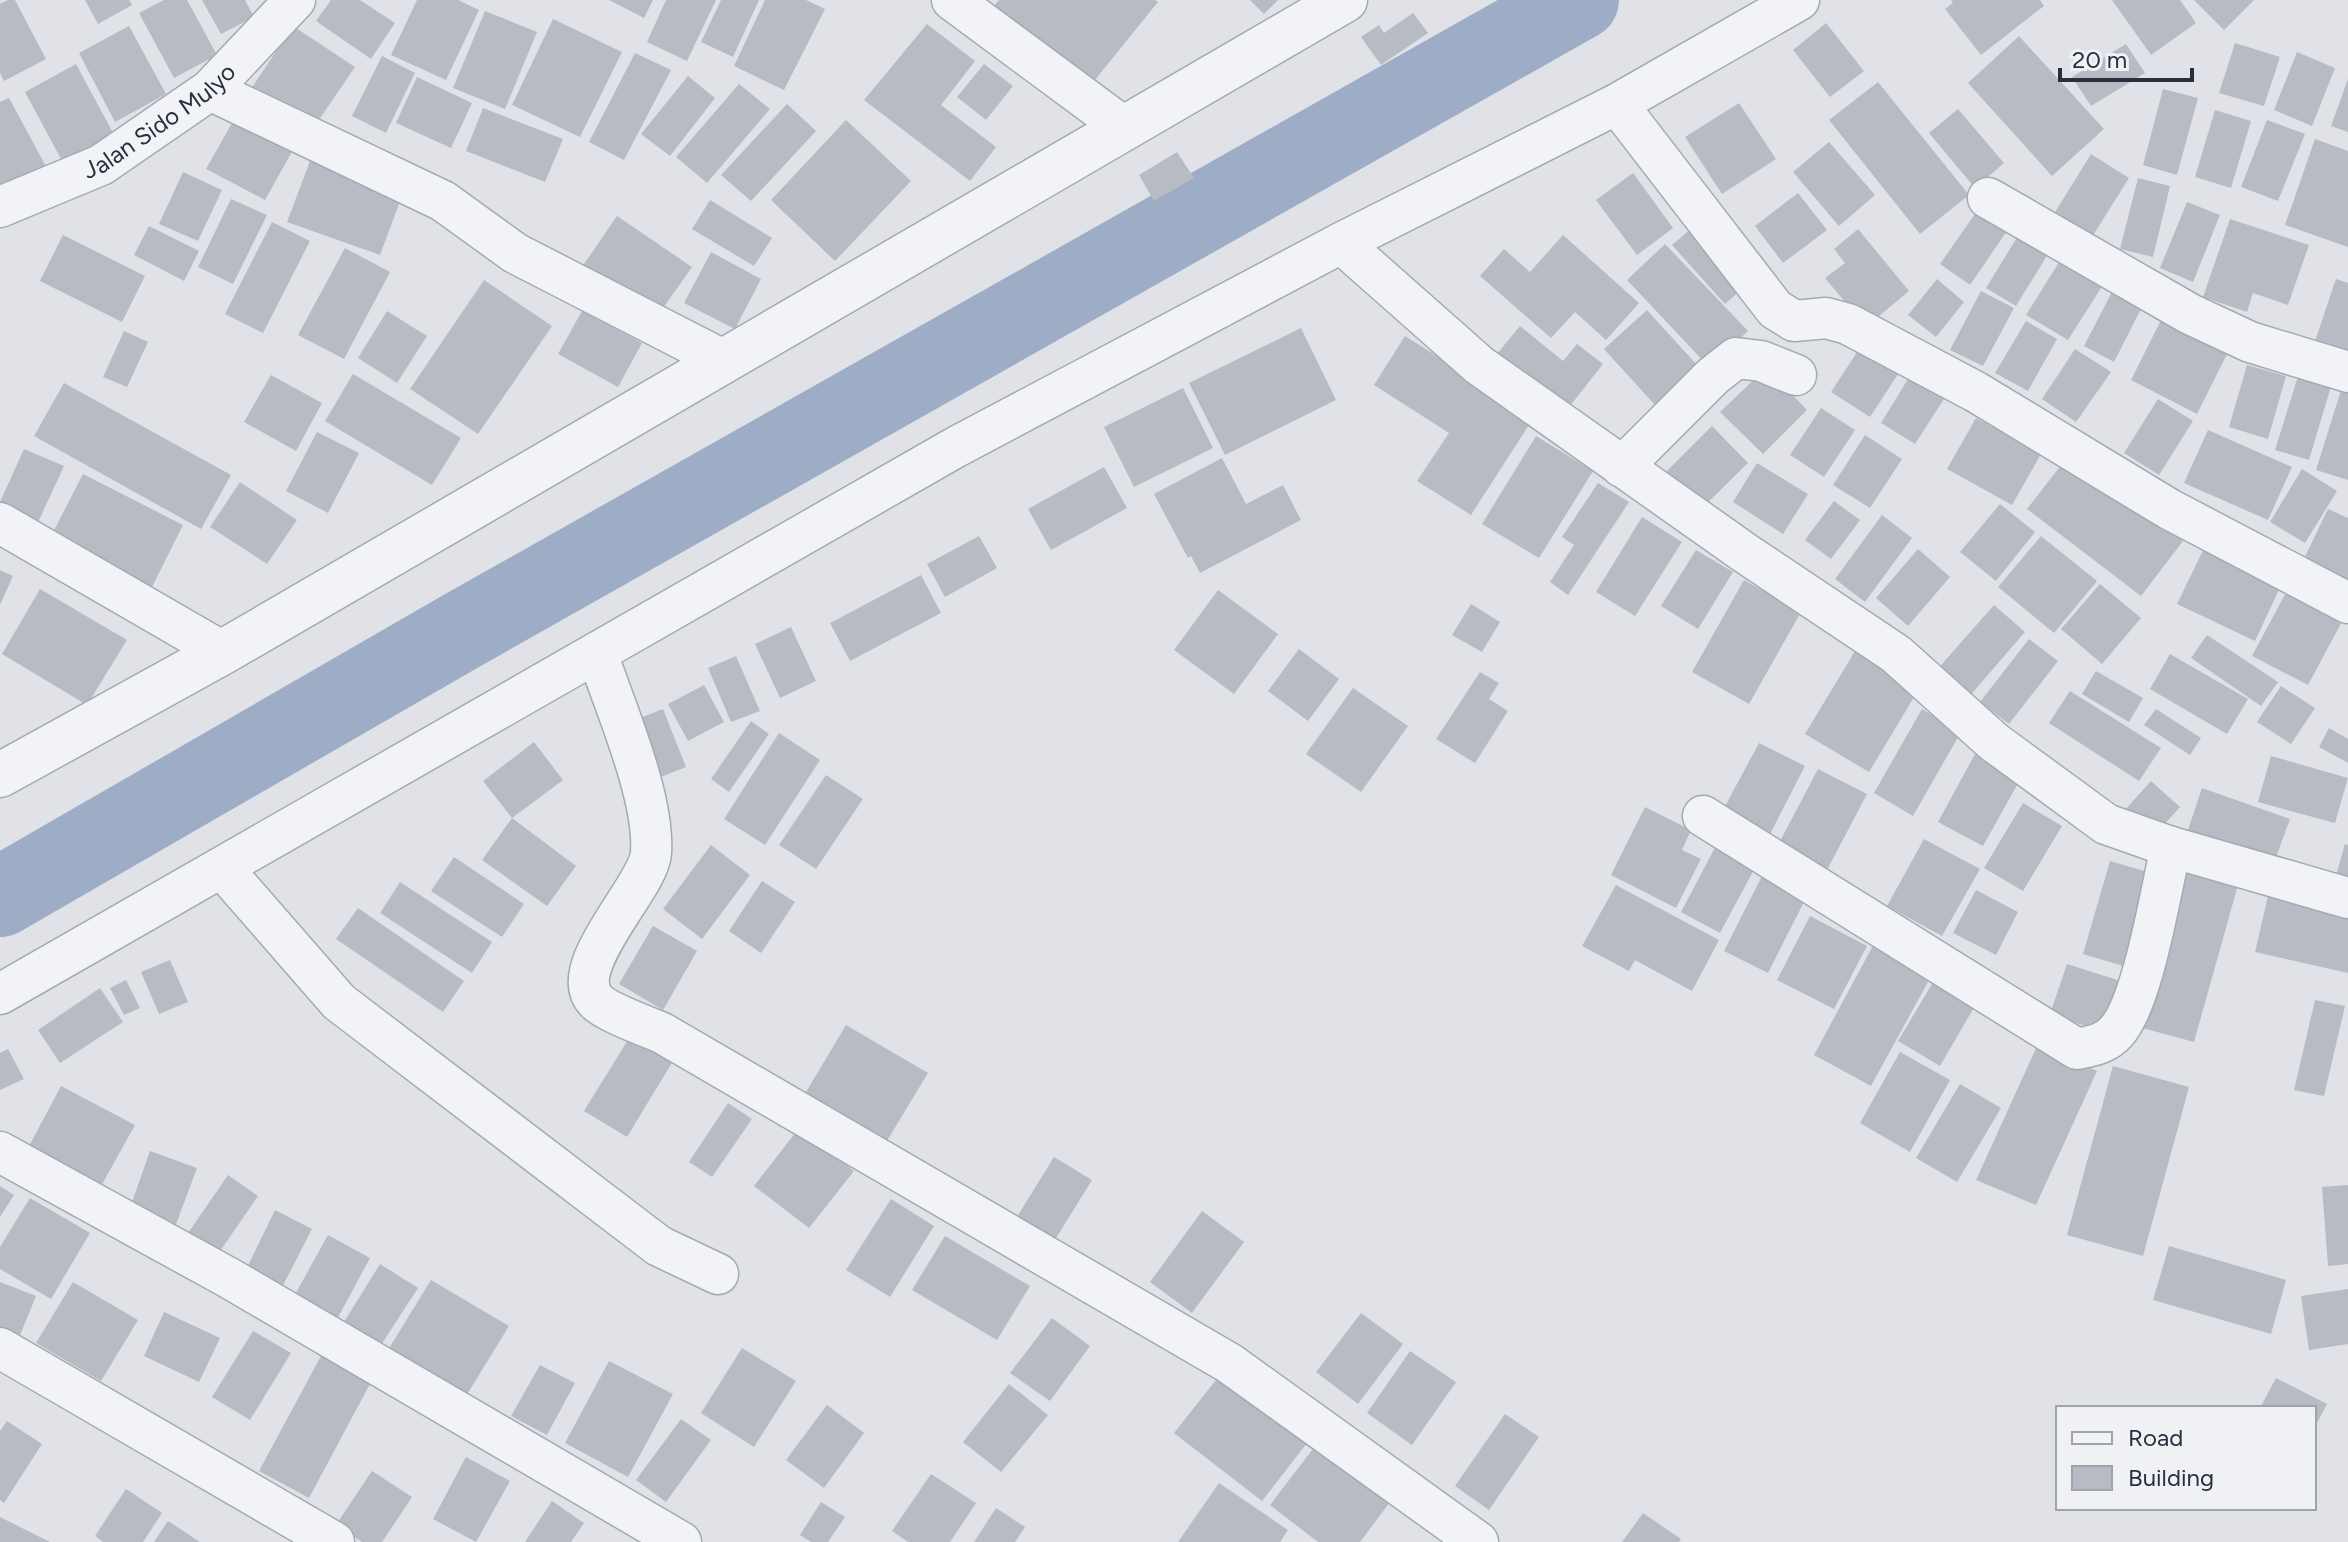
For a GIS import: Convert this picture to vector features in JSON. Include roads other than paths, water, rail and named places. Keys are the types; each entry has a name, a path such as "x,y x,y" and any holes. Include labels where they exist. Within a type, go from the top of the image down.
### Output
{"street":[{"name":"Jalan Sido Mulyo","path":"0,207 101,165 210,90 295,0"},
{"path":"952,0 1125,128"},
{"path":"0,775 223,652 1345,0"},
{"path":"0,994 956,447 1341,243 1617,104 1799,0"},
{"path":"210,90 443,201 515,253 723,360"},
{"path":"1617,104 1775,309 1794,321 1826,318 1848,324 1976,392 2169,509 2348,603"},
{"path":"1988,198 2156,291 2190,314 2250,342 2348,372"},
{"path":"1341,243 1479,365 1622,467 1887,647 1994,742 2106,824 2171,847 2348,898"},
{"path":"1622,467 1713,376 1736,358 1761,361 1796,375"},
{"path":"0,523 223,652"},
{"path":"597,653 647,807 652,856 592,961 590,989 596,1002 662,1033 1229,1363 1478,1542"},
{"path":"1703,816 2077,1049 2106,1041 2118,1031 2134,1002 2171,847"},
{"path":"223,869 339,1002 659,1246 718,1274"},
{"path":"0,1152 229,1278 681,1542"},
{"path":"0,1348 334,1542"}],"waterway":[{"path":"0,897 463,630 1579,0"}]}
